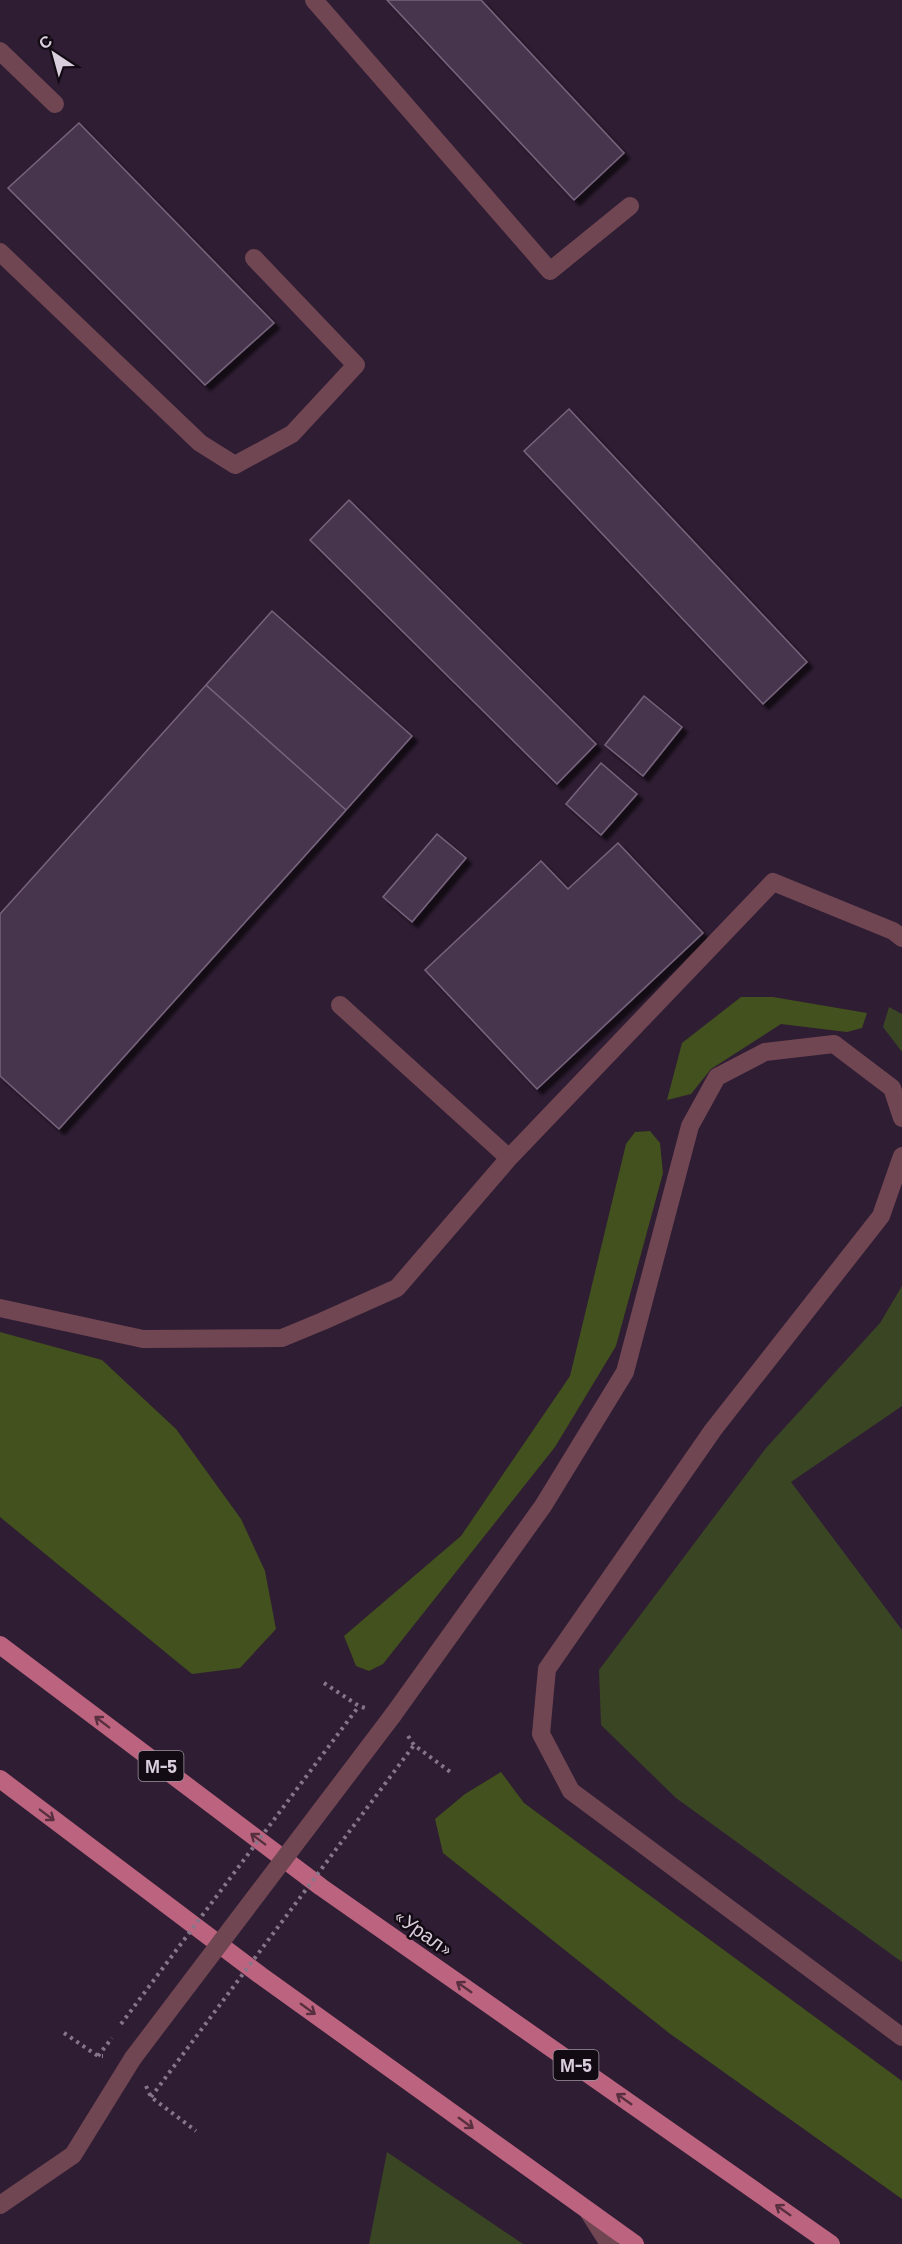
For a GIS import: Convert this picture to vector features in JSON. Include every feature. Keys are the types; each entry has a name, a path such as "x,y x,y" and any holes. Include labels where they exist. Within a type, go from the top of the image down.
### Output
{"main road":[{"name":"«Урал»","path":"0,1645 321,1887 831,2244"},
{"path":"0,1779 260,1975 636,2244"}],"lane":[{"path":"314,0 550,271 630,206"},
{"path":"0,51 56,104"},
{"path":"0,252 200,444 235,465 292,434 356,365 254,258"},
{"path":"0,1308 143,1339 282,1338 323,1322 397,1288 509,1158 773,882 893,932 902,938"},
{"path":"340,1005 509,1158"},
{"path":"0,2205 73,2155 133,2058 393,1715 543,1506 626,1372 690,1126 717,1077 765,1052 834,1044 892,1088 902,1118"},
{"path":"902,1156 881,1216 713,1430 547,1669 541,1734 571,1791 902,2037"},
{"path":"587,2210 609,2244"}],"path":[{"path":"119,2028 359,1706 324,1683"},
{"path":"196,2131 151,2097 414,1745 453,1774"},
{"path":"64,2033 98,2056 112,2037"}],"green space":[{"path":"741,997 773,997 867,1013 862,1028 847,1032 781,1024 711,1069 691,1094 667,1100 682,1043"},
{"path":"889,1007 902,1014 902,1052 883,1027"},
{"path":"650,1131 660,1143 663,1173 616,1346 555,1447 383,1664 369,1671 356,1666 344,1636 461,1536 570,1376 626,1144 635,1132"},
{"path":"902,1286 902,1406 791,1482 902,1630 902,1962 676,1798 601,1725 599,1670 766,1448 880,1323"},
{"path":"0,1332 102,1360 176,1429 241,1519 265,1571 276,1629 240,1668 192,1674 0,1517"},
{"path":"501,1772 524,1803 902,2081 902,2199 669,2033 443,1853 435,1819 465,1794"},
{"path":"387,2152 523,2244 369,2244"}],"building":[{"path":"387,0 481,0 624,153 574,200"},
{"path":"79,123 274,323 205,385 8,188"},
{"path":"569,409 807,662 763,704 524,451"},
{"path":"349,500 596,744 557,784 310,540"},
{"path":"272,611 412,736 346,810 206,685"},
{"path":"206,685 346,810 59,1129 0,1076 0,914"},
{"path":"644,696 682,727 643,776 605,745"},
{"path":"601,763 637,794 601,835 566,804"},
{"path":"437,834 466,858 412,922 383,897"},
{"path":"618,843 703,933 537,1089 425,970 541,861 568,889"}]}
